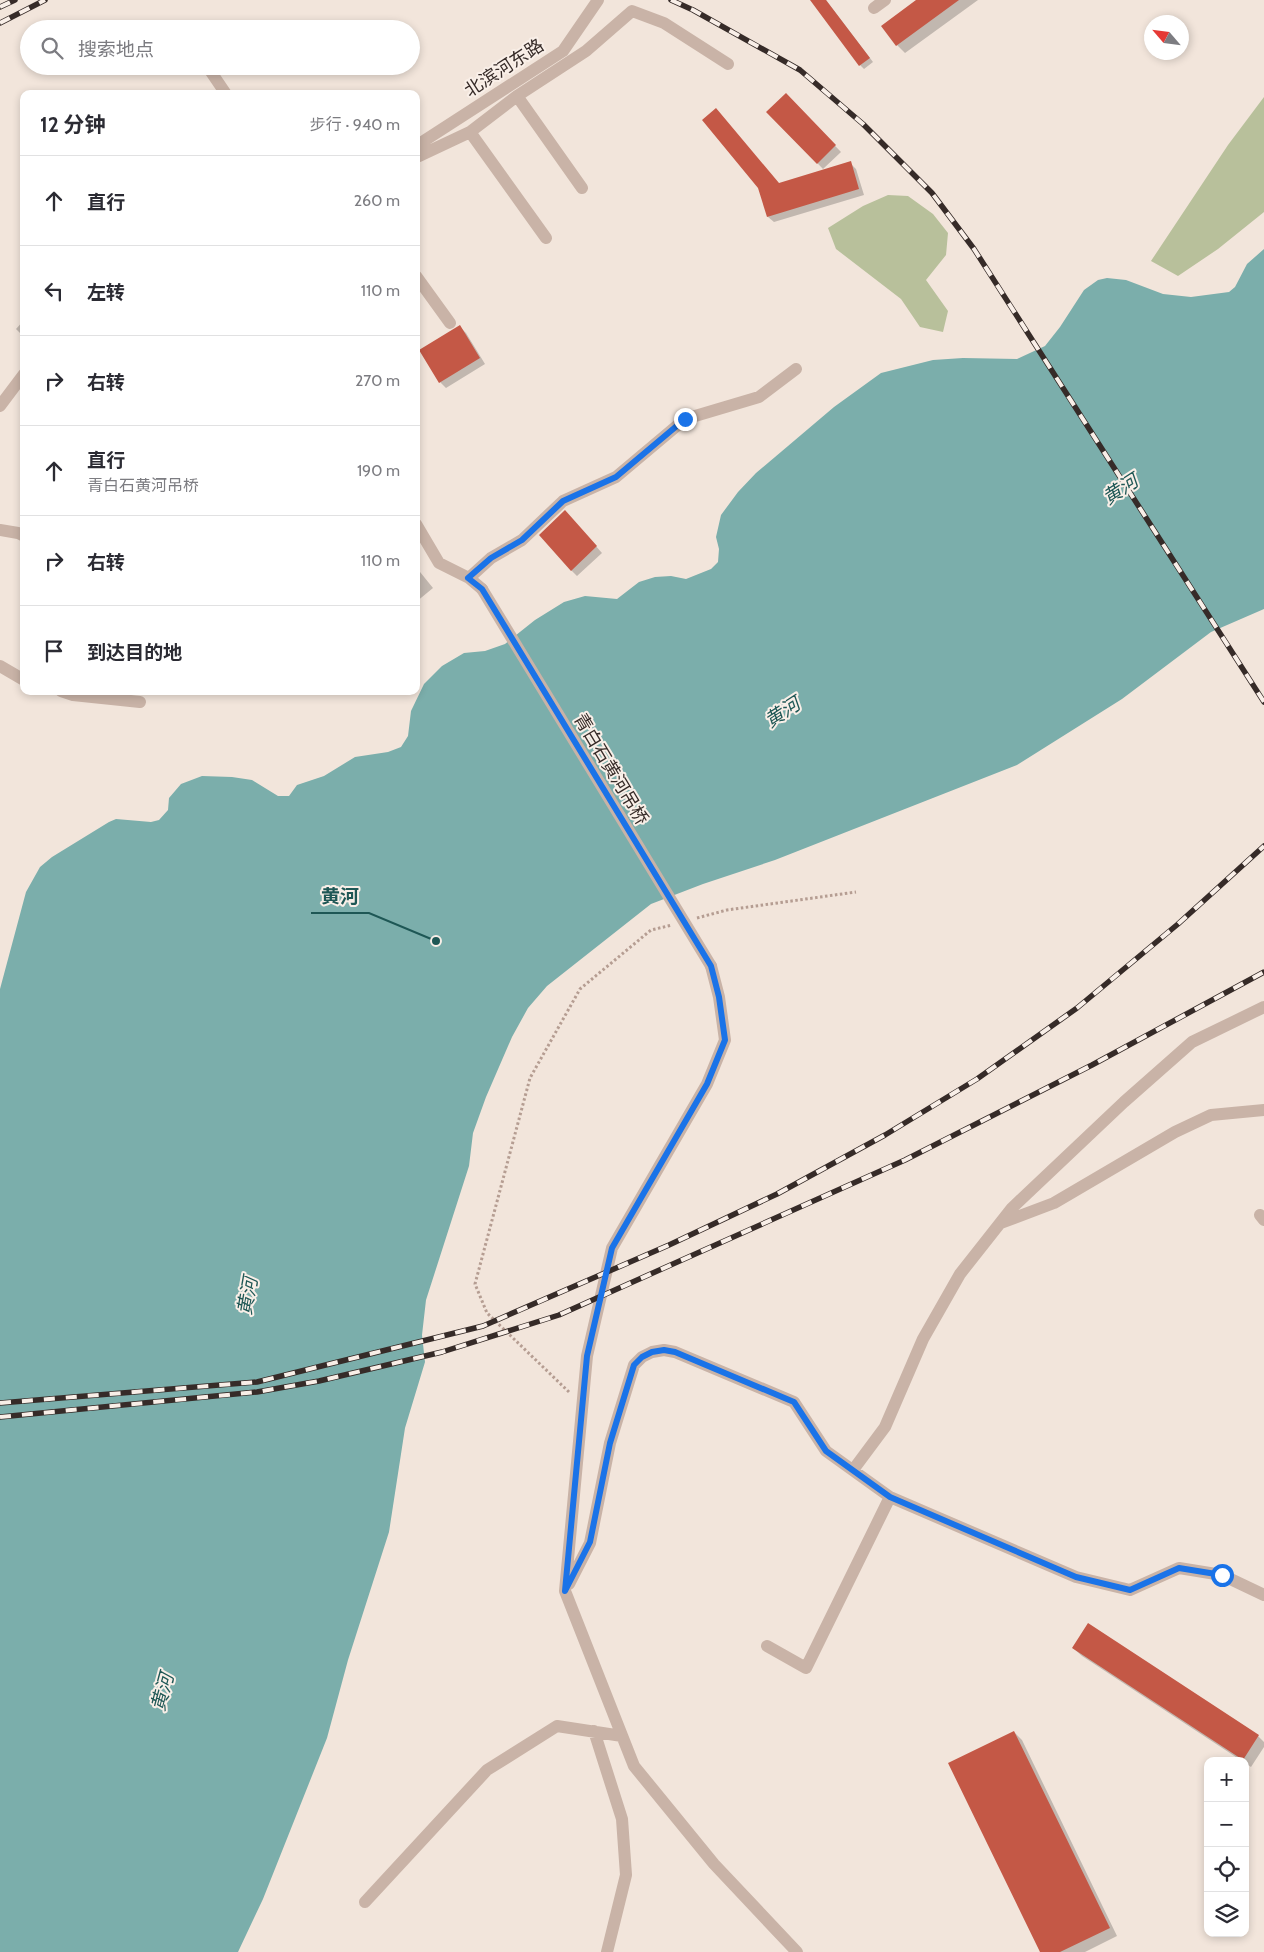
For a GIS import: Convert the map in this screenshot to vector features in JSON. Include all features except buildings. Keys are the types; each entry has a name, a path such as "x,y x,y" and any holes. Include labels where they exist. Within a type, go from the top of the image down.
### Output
{"street":[{"name":"北滨河东路","path":"420,143 563,50 597,2"},
{"path":"420,156 470,132 517,96 586,51 632,11 664,23 728,64"},
{"path":"213,75 223,90"},
{"path":"517,96 582,188"},
{"path":"470,132 546,238"},
{"path":"420,282 450,324"},
{"path":"420,531 439,563 468,578 491,558 522,540 563,501 616,477 685,419 720,407 759,397 796,369"},
{"path":"0,406 20,379"},
{"path":"0,530 20,534"},
{"name":"青白石黄河吊桥","path":"468,578 482,589 711,966 719,997 725,1040 707,1084 612,1248 587,1356 565,1591"},
{"path":"0,666 20,678"},
{"path":"73,695 140,702"},
{"path":"853,1470 885,1427 923,1340 960,1274 1012,1208 1124,1102 1192,1042 1264,1007"},
{"path":"1000,1223 1054,1203 1176,1132 1211,1115 1264,1110"},
{"path":"797,1952 714,1864 634,1766 565,1591 590,1542 610,1443 634,1365 642,1357 652,1352 664,1350 675,1352 794,1402 826,1451 890,1497 1076,1577 1130,1590 1179,1568 1222,1575 1264,1594"},
{"path":"767,1646 806,1668 890,1497"},
{"path":"365,1902 487,1770 557,1726 622,1736"},
{"path":"594,1731 622,1818 626,1875 607,1952"}],"path":[{"path":"689,920 727,910 856,892"},
{"path":"582,1404 488,1313 475,1284 530,1078 580,989 651,930 680,923"}],"green space":[{"path":"1264,97 1264,212 1218,249 1178,276 1151,261 1228,145"},
{"path":"888,195 908,196 933,214 948,233 946,255 926,280 948,311 943,332 920,327 901,299 836,249 828,228 863,206"}],"water":[{"path":"1264,249 1264,609 1211,632 1122,699 1017,765 775,860 651,904 547,986 528,1008 512,1037 486,1097 473,1133 469,1166 426,1300 422,1335 425,1362 405,1428 389,1532 348,1660 327,1738 263,1899 238,1952 0,1952 0,989 26,892 40,867 52,857 116,819 151,822 159,820 168,810 169,798 181,784 202,776 252,780 278,796 289,796 297,785 324,776 355,757 388,752 401,747 408,736 411,711 424,684 442,666 464,653 485,651 505,644 535,620 564,602 585,596 617,599 639,582 655,577 671,576 686,579 711,569 718,562 719,549 716,537 721,515 738,492 756,473 834,407 881,373 933,360 963,358 1017,359 1045,346 1084,290 1098,280 1107,278 1126,280 1163,294 1191,297 1229,292 1235,287 1247,264"}],"railway":[{"path":"0,7 15,0"},
{"path":"0,23 45,0"},
{"path":"671,0 693,10 800,70 863,124 932,193 974,249 1264,702"},
{"path":"0,1403 257,1382 483,1326 669,1245 777,1194 885,1135 977,1079 1077,1008 1178,924 1264,846"},
{"path":"0,1417 257,1392 319,1381 442,1352 559,1315 905,1160 1092,1065 1264,972"}],"place":[{"name":"黄河","path":"436,941"}],"route":[{"path":"685,419 616,477 563,501 522,540 491,558 468,578 482,589 711,966 719,997 725,1040 707,1084 612,1248 587,1356 565,1591 590,1542 610,1443 634,1365 642,1357 652,1352 664,1350 675,1352 794,1402 826,1451 890,1497 1076,1577 1130,1590 1179,1568 1222,1575"}]}
